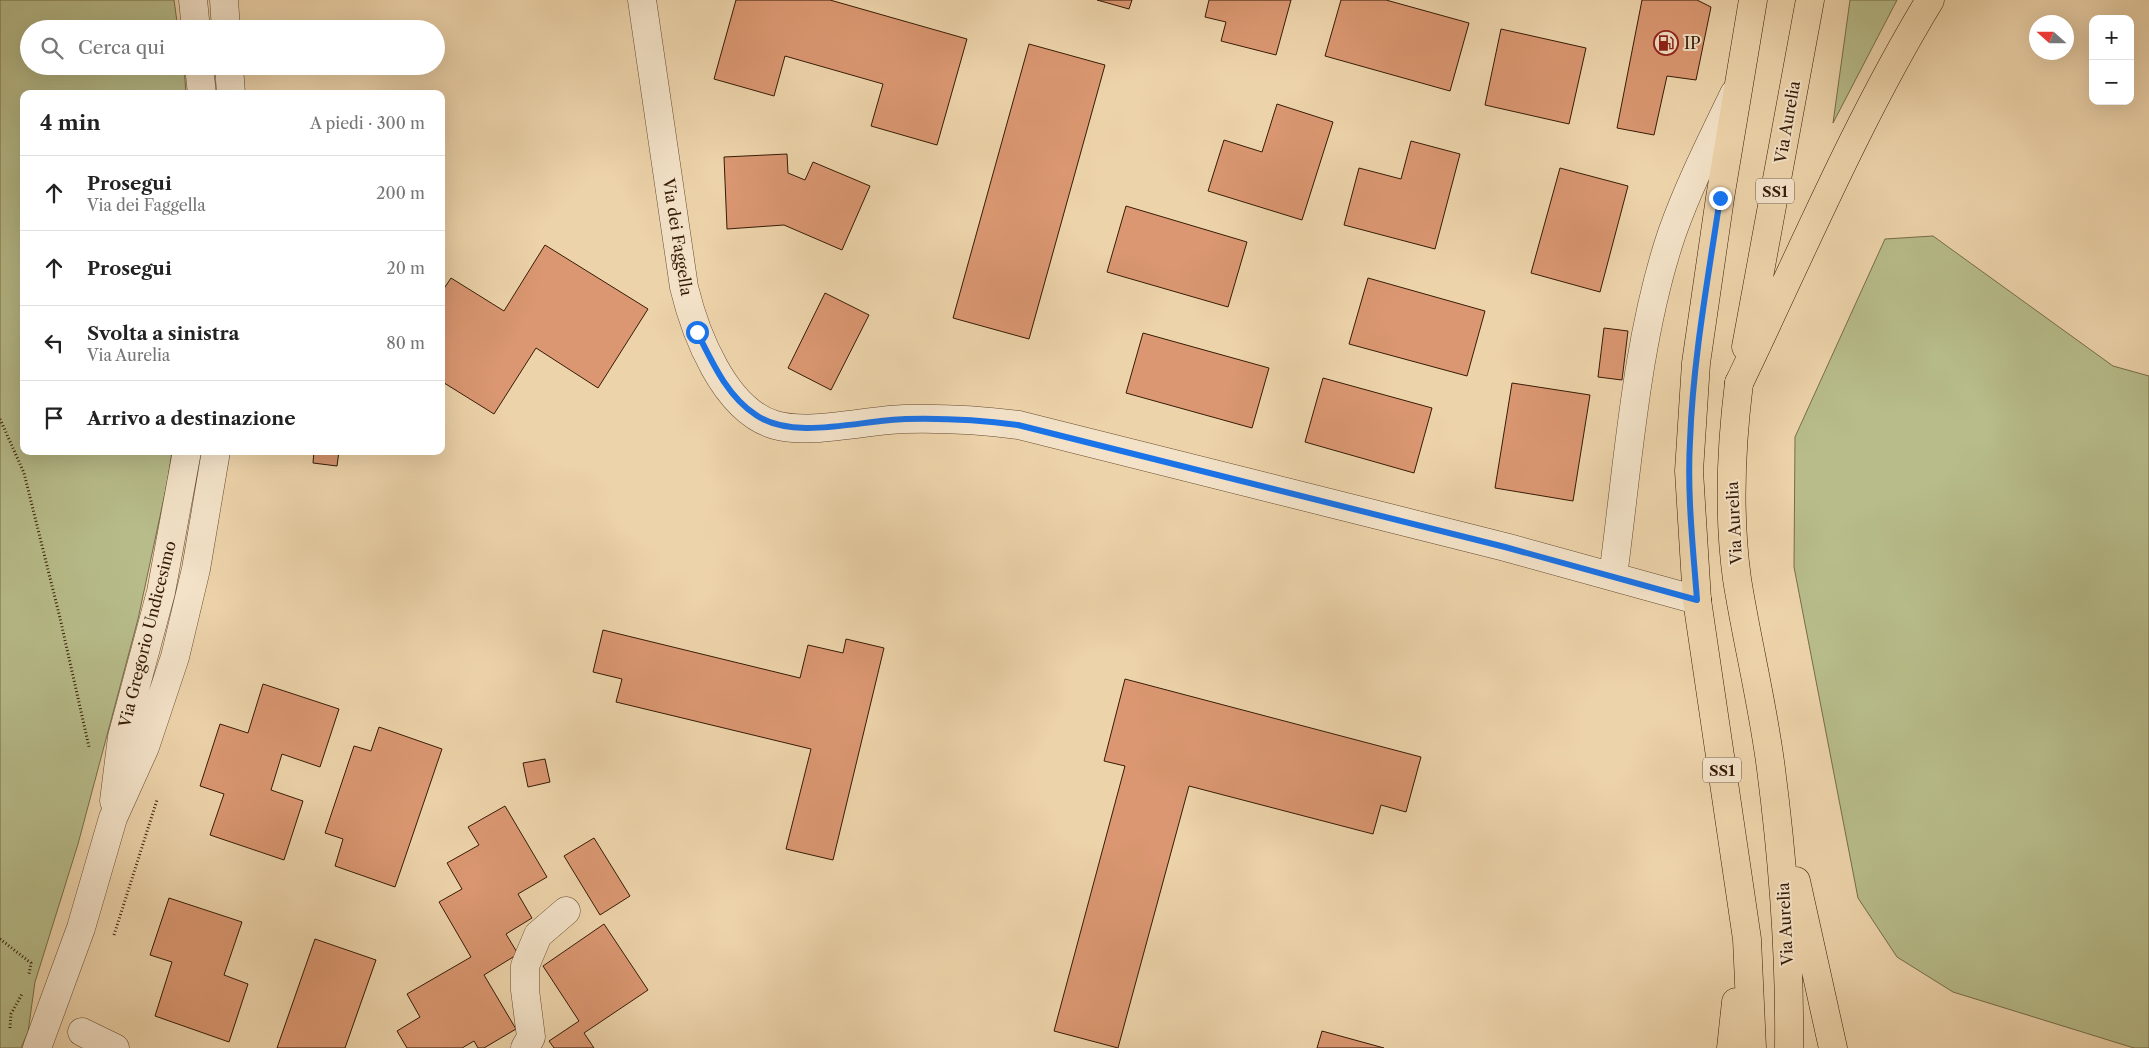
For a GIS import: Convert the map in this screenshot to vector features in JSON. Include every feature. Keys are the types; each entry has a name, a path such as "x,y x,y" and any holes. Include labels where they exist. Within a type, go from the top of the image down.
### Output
{"main road":[{"name":"SS1","path":"1752,1048 1747,938 1697,600 1689,471 1690,432 1702,315 1753,0"},
{"name":"Via Aurelia","path":"1789,1048 1790,1003 1784,890 1771,767 1736,568 1732,475 1740,382 1810,0"},
{"path":"1910,33 1922,0"},
{"path":"1740,382 1852,142 1910,33 1930,0"},
{"path":"1771,767 1833,1048"},
{"path":"1731,1048 1747,938"},
{"path":"1819,984 1850,1048"}],"street":[{"path":"193,0 195,20"},
{"path":"224,0 225,20"},
{"name":"Via dei Faggella","path":"642,0 684,287 690,311 697,332 731,392 754,414 764,420 776,425 796,427 904,419 991,421 1018,425 1476,539 1697,600"},
{"path":"200,75 202,90"},
{"path":"230,75 231,90"},
{"path":"1613,576 1639,383 1656,289 1672,233 1684,202 1697,170 1738,86"},
{"name":"Via Gregorio Undicesimo","path":"113,818 114,785 122,737 161,592 186,455"},
{"name":"Via Gregorio Undicesimo","path":"37,1048 81,928 113,818 145,747 175,657 196,569 215,455"},
{"path":"525,1048 532,1037 524,990 525,966 538,936 566,911"},
{"path":"82,1032 115,1048"}],"path":[{"path":"0,419 24,473 60,618 89,748"},
{"path":"0,939 31,963 29,976"},
{"path":"10,1030 12,1014 23,991"}],"green space":[{"path":"0,0 174,0 177,20 20,20 20,75 185,75 186,90 20,90 20,455 171,455 138,619 78,844 35,982 28,1032 21,1048 0,1048"},
{"path":"1850,0 1897,0 1833,123"},
{"path":"1933,236 2113,366 2149,376 2149,1048 2134,1048 1953,992 1897,957 1858,898 1794,567 1795,437 1885,239"}],"building":[{"path":"736,0 830,0 967,39 937,145 871,126 883,84 785,56 774,96 714,79"},
{"path":"1097,0 1132,0 1129,9"},
{"path":"1209,0 1291,0 1276,55 1221,41 1226,22 1205,17"},
{"path":"1341,0 1386,0 1469,23 1450,91 1325,56"},
{"path":"1642,0 1697,0 1711,7 1696,80 1667,76 1654,135 1617,128"},
{"path":"1501,29 1586,48 1569,124 1485,105"},
{"path":"1029,44 1105,65 1029,339 953,318"},
{"path":"1277,104 1333,122 1302,220 1208,191 1224,140 1262,152"},
{"path":"1411,141 1460,154 1435,249 1344,225 1359,168 1401,179"},
{"path":"787,154 788,173 805,180 813,162 870,186 842,250 784,225 727,229 724,157"},
{"path":"1560,168 1628,186 1600,292 1531,273"},
{"path":"1126,206 1247,242 1228,307 1107,272"},
{"path":"545,245 648,309 598,388 536,348 494,414 445,383 445,287 451,278 504,311"},
{"path":"1368,278 1485,311 1467,376 1349,344"},
{"path":"825,293 869,315 831,390 788,368"},
{"path":"1604,328 1628,331 1622,380 1598,377"},
{"path":"1143,333 1269,368 1252,428 1126,393"},
{"path":"1323,378 1432,408 1414,473 1305,442"},
{"path":"1512,383 1590,395 1573,501 1495,488"},
{"path":"314,455 338,455 337,466 313,463"},
{"path":"603,630 800,678 808,645 843,653 846,639 884,648 833,860 786,849 811,749 616,702 622,679 593,672"},
{"path":"1125,679 1421,757 1406,812 1381,805 1373,834 1189,786 1118,1048 1054,1031 1125,766 1104,761"},
{"path":"263,684 339,709 320,767 282,754 271,790 303,801 284,860 210,835 224,794 200,786 220,724 248,733"},
{"path":"379,727 442,749 395,887 335,866 343,839 325,833 354,746 371,751"},
{"path":"545,759 550,782 528,787 523,763"},
{"path":"505,806 547,877 518,894 532,918 506,934 518,954 484,975 516,1029 484,1048 478,1048 474,1041 462,1048 407,1048 397,1031 420,1017 407,994 471,957 439,902 462,889 447,863 479,845 468,827"},
{"path":"594,838 630,896 600,915 564,856"},
{"path":"169,898 242,922 224,975 248,984 229,1042 155,1016 172,962 150,955"},
{"path":"604,924 648,990 584,1033 594,1048 554,1048 549,1041 579,1021 543,966"},
{"path":"315,939 376,960 345,1048 277,1048"},
{"path":"1322,1031 1384,1048 1317,1048"}],"place":[{"name":"IP","path":"1666,43"}],"route":[{"path":"697,332 715,367 731,392 754,414 776,425 817,427 904,419 991,421 1018,425 1069,436 1505,547 1697,600 1691,518 1690,440 1696,363 1720,198"}]}
